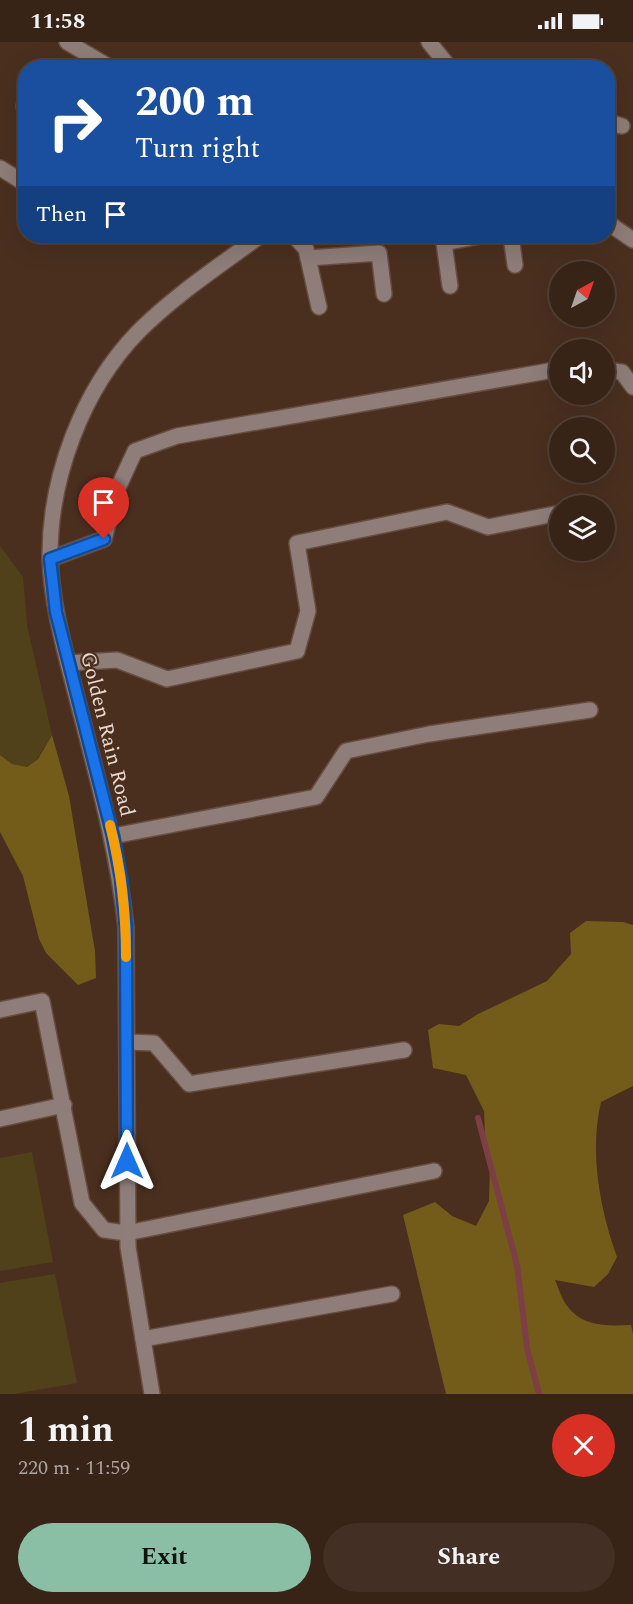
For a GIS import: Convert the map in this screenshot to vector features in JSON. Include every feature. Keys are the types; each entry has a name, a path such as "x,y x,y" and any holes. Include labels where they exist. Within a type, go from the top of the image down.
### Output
{"street":[{"path":"429,42 444,60"},
{"path":"70,43 98,60"},
{"path":"0,168 18,179"},
{"path":"615,228 633,240"},
{"name":"Golden Rain Road","path":"152,1394 127,1233 126,928 121,878 113,836 56,612 50,559 53,512 63,465 83,412 105,376 139,332 178,297 251,243"},
{"path":"300,243 306,249 320,307"},
{"path":"444,243 450,286"},
{"path":"512,243 515,265"},
{"path":"308,258 379,253 384,294"},
{"path":"50,559 104,539 117,490 135,451 177,436 549,371"},
{"path":"615,371 621,372 633,387"},
{"path":"68,663 117,660 167,679 297,651 308,611 297,543 447,512 488,527 549,515"},
{"path":"113,836 316,797 346,751 429,734 590,711"},
{"path":"0,1010 42,1001 82,1203 104,1230 127,1233 434,1171"},
{"path":"127,1042 154,1043 189,1084 404,1050"},
{"path":"0,1119 64,1105"},
{"path":"143,1339 392,1294"}],"shaded area":[{"path":"0,546 23,577 27,625 52,735 37,759 27,767 12,764 0,755"},
{"path":"52,735 69,796 95,951 96,978 78,985 46,953 39,939 23,876 0,832 0,755 12,764 27,767 38,759"},
{"path":"586,921 623,922 633,925 633,1086 601,1102 596,1141 601,1200 617,1257 608,1274 594,1287 555,1280 562,1298 574,1314 597,1324 631,1325 633,1394 446,1394 403,1215 435,1202 452,1216 476,1226 489,1201 490,1166 484,1111 466,1075 433,1068 428,1030 439,1024 459,1026 478,1014 547,981 571,954 570,933"},
{"path":"32,1152 53,1262 0,1271 0,1158"},
{"path":"55,1274 77,1383 14,1394 0,1394 0,1283"}],"waterway":[{"path":"478,1118 517,1265 527,1348 539,1394"}],"slow traffic":[{"path":"110,825 121,878 126,928 126,957"}],"route":[{"path":"104,539 50,559 56,612 113,836 121,878 126,928 127,1161"}]}
